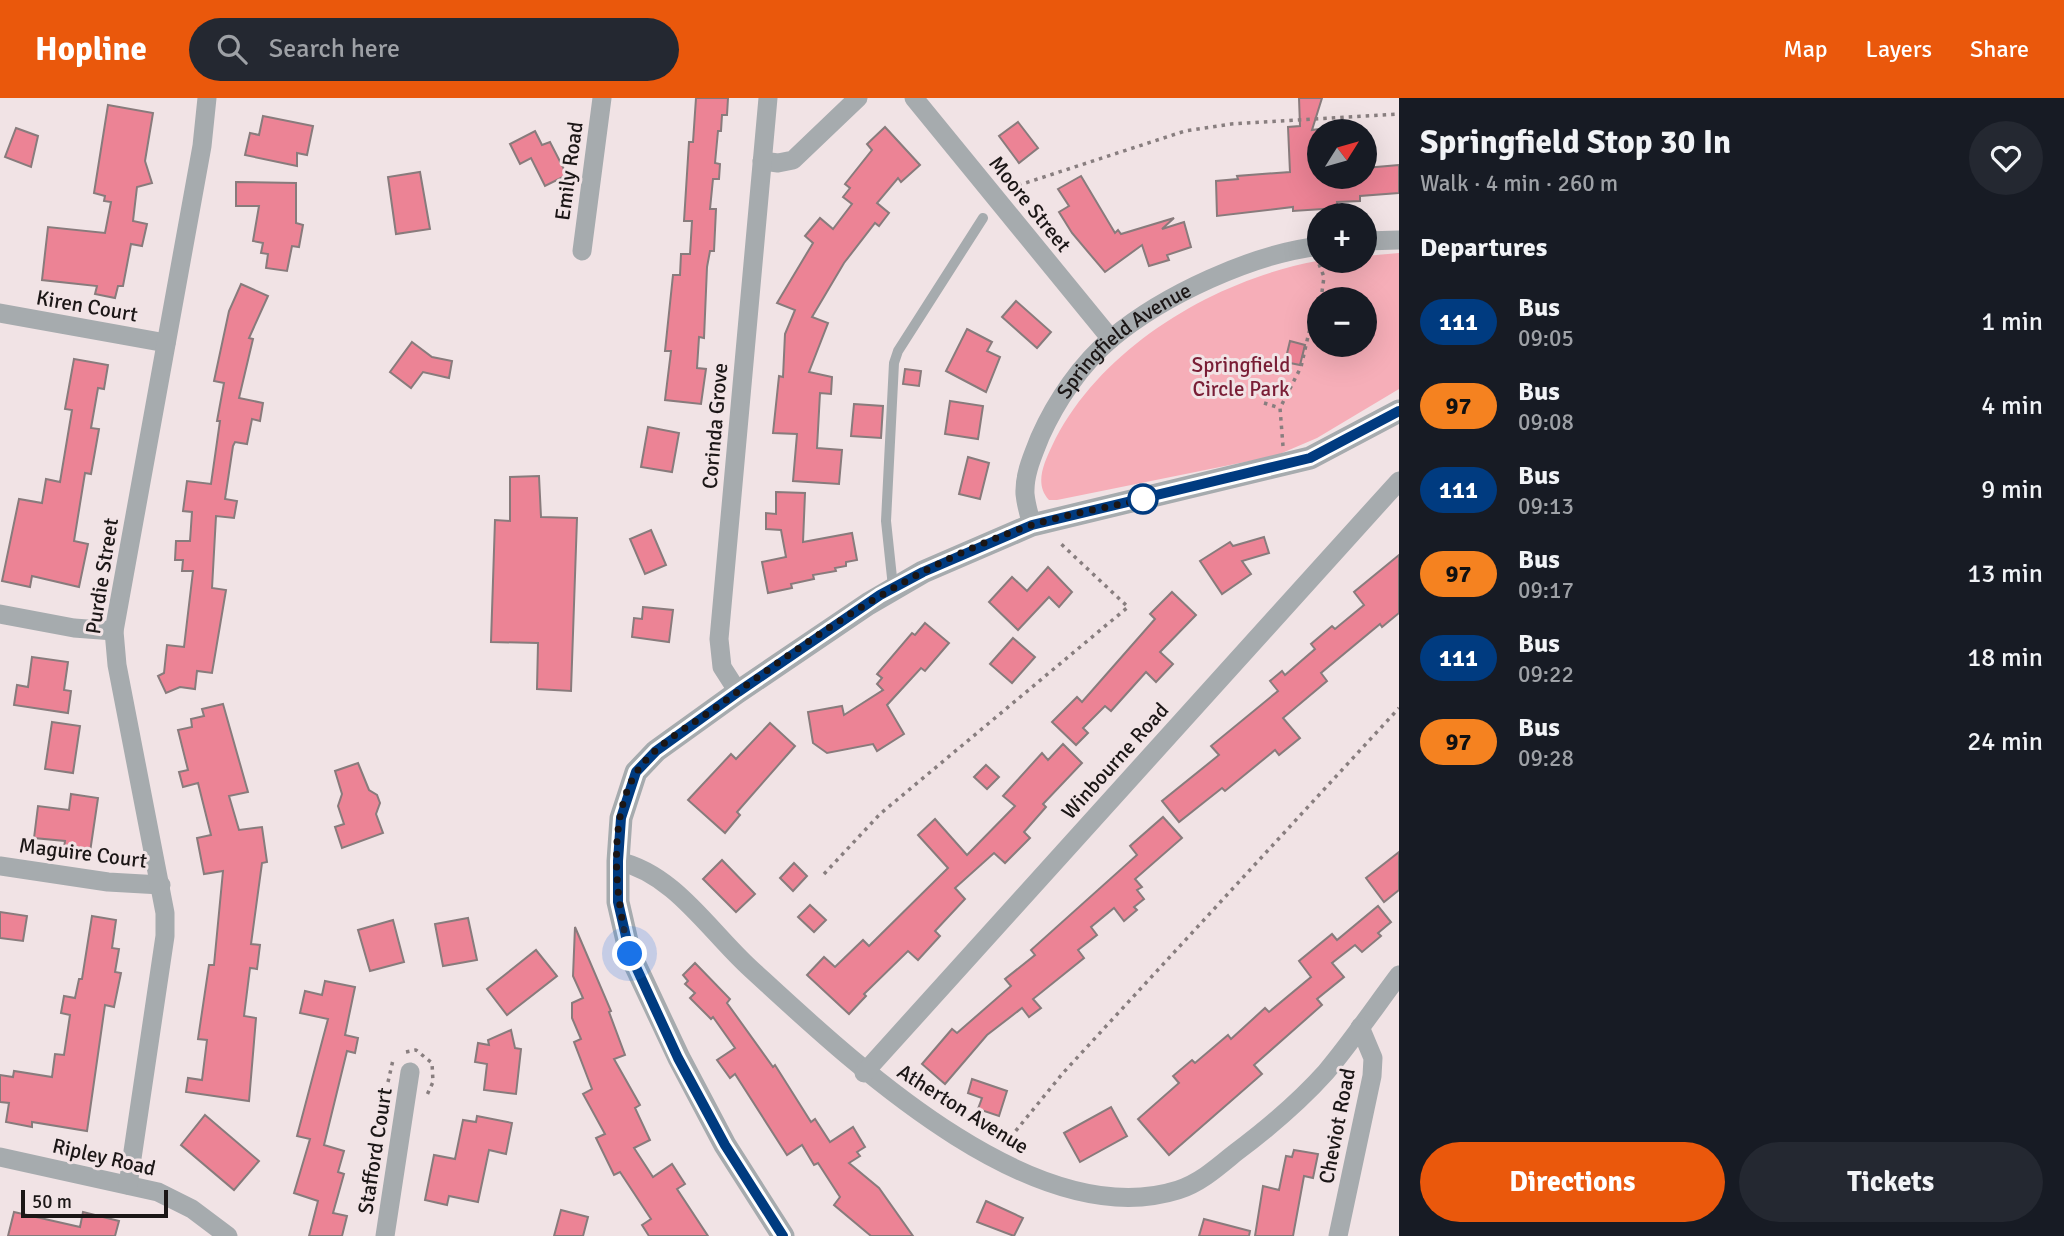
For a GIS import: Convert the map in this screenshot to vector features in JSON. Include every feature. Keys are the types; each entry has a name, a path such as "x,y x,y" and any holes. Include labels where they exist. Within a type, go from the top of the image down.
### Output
{"street":[{"name":"Purdie Street","path":"128,1185 164,936 161,885 117,665 114,631 202,146 207,98"},
{"name":"Emily Road","path":"582,251 602,98"},
{"name":"Corinda Grove","path":"738,692 722,667 718,650 768,98"},
{"path":"762,161 778,163 793,160 858,98"},
{"name":"Moore Street","path":"914,98 1111,339"},
{"path":"1377,241 1399,240"},
{"name":"Springfield Avenue","path":"1040,523 1025,492 1043,430 1076,376 1111,339 1140,318 1206,282 1276,255 1307,248"},
{"name":"Kiren Court","path":"0,313 166,343"},
{"path":"783,1236 725,1145 678,1058 630,954 618,902 618,861 621,818 636,772 656,751 893,587 1040,523 1287,465 1331,449 1399,411"},
{"name":"Winbourne Road","path":"864,1073 1399,481"},
{"path":"0,614 74,628 114,631"},
{"name":"Atherton Avenue","path":"618,861 639,866 665,882 741,960 864,1073 900,1101 993,1160 1041,1181 1095,1198 1128,1198 1177,1191 1210,1173 1249,1142 1324,1074 1399,975"},
{"name":"Maguire Court","path":"0,866 108,882 161,885"},
{"name":"Cheviot Road","path":"1338,1236 1372,1076 1373,1058 1360,1027"},
{"name":"Stafford Court","path":"385,1236 410,1072"},
{"name":"Ripley Road","path":"0,1157 128,1185 176,1199 228,1236"}],"lane":[{"path":"893,587 886,521 894,363 898,351 983,218"}],"path":[{"path":"993,194 1185,131 1231,124 1399,114"},
{"path":"1287,465 1280,433 1280,408 1301,367 1307,341"},
{"path":"1264,403 1280,408"},
{"path":"824,874 880,814 1128,607 1040,523"},
{"path":"993,1160 1063,1073 1399,708"}],"green space":[{"name":"Springfield Circle Park","path":"1399,253 1399,389 1317,438 1275,456 1049,500 1044,494 1041,480 1052,446 1072,411 1098,379 1129,350 1163,324 1238,284 1307,263 1307,273 1377,273 1377,255"}],"building":[{"path":"696,98 728,98 727,115 722,115 721,131 718,131 715,163 720,164 719,179 713,179 710,209 716,209 714,251 710,251 707,267 704,338 699,337 697,368 706,369 701,404 665,400 671,351 665,351 673,275 680,275 681,254 690,254 692,221 684,221 689,142 693,142"},
{"path":"1299,98 1322,98 1315,119 1307,119 1307,189 1377,189 1377,167 1399,165 1399,193 1360,196 1360,201 1307,203 1307,210 1293,211 1293,207 1217,216 1216,181 1238,179 1237,176 1290,172 1288,127 1300,126"},
{"path":"108,105 153,113 145,161 152,183 137,187 133,221 147,224 142,246 131,244 123,286 118,286 115,298 95,294 97,286 42,280 48,227 105,233 111,202 104,201 105,196 94,193"},
{"path":"263,116 313,126 307,155 297,153 297,166 245,155 250,133 259,135"},
{"path":"1018,122 1038,148 1019,163 999,136"},
{"path":"885,127 920,165 901,182 898,178 877,203 889,213 879,226 875,223 844,263 812,317 828,323 809,372 832,377 831,394 820,393 817,448 842,450 839,484 793,481 797,434 773,433 779,376 783,377 785,334 795,310 777,303 813,243 805,236 820,218 833,229 852,204 843,197 850,188 845,184 872,150 867,144"},
{"path":"16,128 38,136 31,167 5,157"},
{"path":"535,131 542,145 550,142 567,175 545,186 531,158 520,164 510,144"},
{"path":"420,172 430,229 396,234 388,177"},
{"path":"1081,176 1115,233 1118,230 1121,234 1174,218 1162,229 1184,222 1191,247 1167,255 1169,260 1149,266 1142,245 1105,272 1072,233 1059,212 1069,206 1058,189"},
{"path":"236,182 296,183 296,223 303,225 299,247 292,246 287,271 266,268 268,254 261,253 263,243 253,241 259,206 236,206"},
{"path":"241,284 268,296 249,338 253,339 239,398 263,403 260,421 252,419 247,444 235,442 233,446 225,499 237,501 234,518 216,516 212,588 226,590 212,673 197,671 195,689 180,687 166,693 158,676 164,673 167,645 184,647 193,571 182,571 183,560 175,560 176,541 190,541 192,512 183,511 187,481 211,484 224,383 214,381 229,311"},
{"path":"1016,301 1051,332 1037,348 1002,317"},
{"path":"967,329 992,342 987,351 1000,357 986,392 946,371"},
{"path":"1290,341 1305,345 1300,365 1285,362"},
{"path":"412,342 432,357 452,361 449,378 423,372 411,388 390,372"},
{"path":"74,359 108,365 104,389 98,388 91,428 99,429 91,474 85,473 74,541 88,544 79,587 32,576 30,587 2,581 19,499 42,503 46,479 60,482 72,410 65,409"},
{"path":"905,369 921,371 919,386 903,384"},
{"path":"950,401 983,406 978,439 945,434"},
{"path":"854,404 883,406 881,438 851,436"},
{"path":"648,427 679,433 672,472 641,467"},
{"path":"968,457 989,463 980,499 959,494"},
{"path":"539,476 541,517 577,518 571,691 537,689 538,643 491,642 495,520 510,521 510,477"},
{"path":"776,492 805,493 803,542 852,533 857,560 846,562 846,566 835,568 836,571 813,575 814,579 791,584 792,588 768,593 762,562 786,557 781,530 766,529 766,513 776,514"},
{"path":"651,530 666,565 645,574 630,539"},
{"path":"1264,537 1269,553 1242,561 1251,574 1222,594 1200,561 1230,542 1233,546"},
{"path":"1399,555 1399,613 1382,627 1380,624 1321,673 1327,681 1283,718 1300,738 1279,755 1275,750 1225,791 1222,788 1179,822 1162,801 1219,755 1211,746 1278,691 1270,681 1282,671 1285,675 1315,649 1311,644 1332,626 1335,629 1364,605 1354,592"},
{"path":"1048,567 1072,592 1059,607 1049,597 1018,630 989,602 1012,577 1027,591"},
{"path":"1172,592 1196,615 1160,652 1173,664 1156,682 1146,672 1111,711 1105,706 1083,728 1088,733 1076,745 1052,722 1077,697 1082,702 1155,619 1150,614"},
{"path":"643,607 673,610 669,642 632,637 634,618 642,619"},
{"path":"925,623 949,643 925,671 921,668 887,705 904,734 877,751 873,744 827,753 813,743 808,712 842,706 844,715 883,690 877,684 882,678 877,674 912,633 915,635"},
{"path":"1013,638 1035,657 1012,683 990,664"},
{"path":"32,657 68,662 64,690 71,691 68,713 14,705 17,685 28,687"},
{"path":"223,704 248,792 229,796 239,830 262,827 267,862 262,863 251,944 260,945 257,969 250,968 244,1016 256,1018 249,1101 186,1092 188,1078 202,1080 207,1040 198,1039 209,965 214,965 223,871 204,874 197,838 211,835 198,783 183,787 179,772 188,770 178,730 192,727 191,719 204,716 202,709"},
{"path":"52,722 80,726 73,773 45,769"},
{"path":"770,723 795,746 737,812 740,815 725,833 688,800 731,754 736,759"},
{"path":"1063,744 1082,763 1043,804 1046,807 1024,832 1030,838 1005,863 994,853 955,888 965,899 935,931 940,936 918,960 908,951 864,994 866,996 849,1014 807,975 824,957 835,967 863,940 869,946 948,868 918,835 935,819 967,855 1015,806 1003,796 1042,753 1048,760"},
{"path":"358,763 369,790 377,795 380,803 376,814 383,833 342,848 335,827 344,824 338,806 342,794 335,771"},
{"path":"986,765 999,777 987,789 974,777"},
{"path":"71,794 98,798 90,852 64,848 65,841 34,838 38,806 69,810"},
{"path":"1163,817 1182,838 1135,879 1142,887 1137,890 1144,899 1134,907 1137,910 1124,921 1114,908 1091,927 1097,935 1078,950 1084,958 1033,999 1041,1008 1029,1017 1022,1008 987,1035 945,1084 922,1064 952,1029 957,1033 1011,986 1005,979 1035,955 1031,950 1137,855 1130,846"},
{"path":"1399,852 1399,890 1384,902 1366,878"},
{"path":"722,860 755,894 736,912 703,879"},
{"path":"794,863 807,876 793,891 780,878"},
{"path":"810,905 826,920 814,932 798,917"},
{"path":"1378,906 1391,922 1378,933 1381,936 1362,952 1355,945 1332,963 1344,977 1317,999 1322,1005 1254,1065 1262,1074 1169,1155 1138,1119 1179,1083 1173,1076 1192,1060 1195,1063 1228,1035 1231,1039 1265,1008 1269,1012 1311,977 1299,961 1332,934 1337,940"},
{"path":"0,912 27,916 23,941 0,938"},
{"path":"92,916 116,920 112,948 119,949 115,972 121,973 114,1007 105,1005 87,1131 32,1122 32,1127 6,1122 9,1103 0,1102 0,1075 13,1077 14,1071 52,1077 55,1054 64,1055 70,1015 61,1013 64,996 75,998 79,979 82,979"},
{"path":"468,918 477,960 443,966 435,924"},
{"path":"393,920 404,962 370,971 358,930"},
{"path":"575,927 611,1011 609,1012 625,1055 614,1059 640,1105 635,1108 650,1140 634,1148 653,1177 672,1164 685,1184 677,1189 708,1236 649,1236 642,1225 651,1219 620,1172 614,1175 596,1138 605,1134 583,1094 592,1089 574,1042 581,1039 572,1018 572,1003 583,998 573,976"},
{"path":"536,950 557,976 507,1015 487,989"},
{"path":"695,963 730,999 727,1003 773,1067 775,1065 811,1122 815,1119 830,1142 853,1127 865,1147 857,1152 860,1156 849,1163 879,1188 913,1236 871,1236 834,1205 840,1197 818,1163 814,1165 802,1145 787,1155 735,1074 730,1078 717,1060 735,1048 713,1017 711,1019 690,998 695,993 685,984 688,981 683,975"},
{"path":"325,981 355,987 345,1035 358,1038 355,1053 347,1051 324,1145 344,1151 338,1172 344,1174 333,1213 347,1216 342,1236 309,1236 318,1201 294,1193 310,1139 297,1136 328,1019 300,1013 305,991 322,995"},
{"path":"511,1030 515,1048 521,1049 516,1094 484,1090 487,1064 475,1062 478,1043 489,1045 488,1040"},
{"path":"972,1079 1007,1091 999,1116 978,1109 982,1098 968,1093"},
{"path":"1111,1107 1127,1136 1080,1162 1064,1133"},
{"path":"205,1115 259,1161 234,1190 181,1145"},
{"path":"477,1116 512,1123 506,1154 489,1150 478,1202 449,1196 447,1205 425,1200 434,1155 455,1159 463,1120 476,1122"},
{"path":"1294,1150 1318,1154 1313,1178 1304,1176 1293,1236 1255,1236 1263,1186 1279,1190 1286,1156 1292,1157"},
{"path":"986,1201 1023,1218 1014,1236 977,1222"},
{"path":"561,1210 588,1217 583,1236 554,1236"},
{"path":"14,1212 80,1227 83,1212 119,1221 115,1236 8,1236"},
{"path":"1204,1219 1250,1231 1249,1236 1199,1236"}],"bus line":[{"name":"111","path":"783,1236 725,1145 678,1058 630,954 618,902 618,861 621,818 626,795 636,772 656,751 738,692 880,595 923,572 1032,525 1225,481 1310,458 1399,411"}],"route":[{"path":"630,954 618,902 621,818 630,783 644,762 656,751 893,587 1032,525 1143,499"}]}
